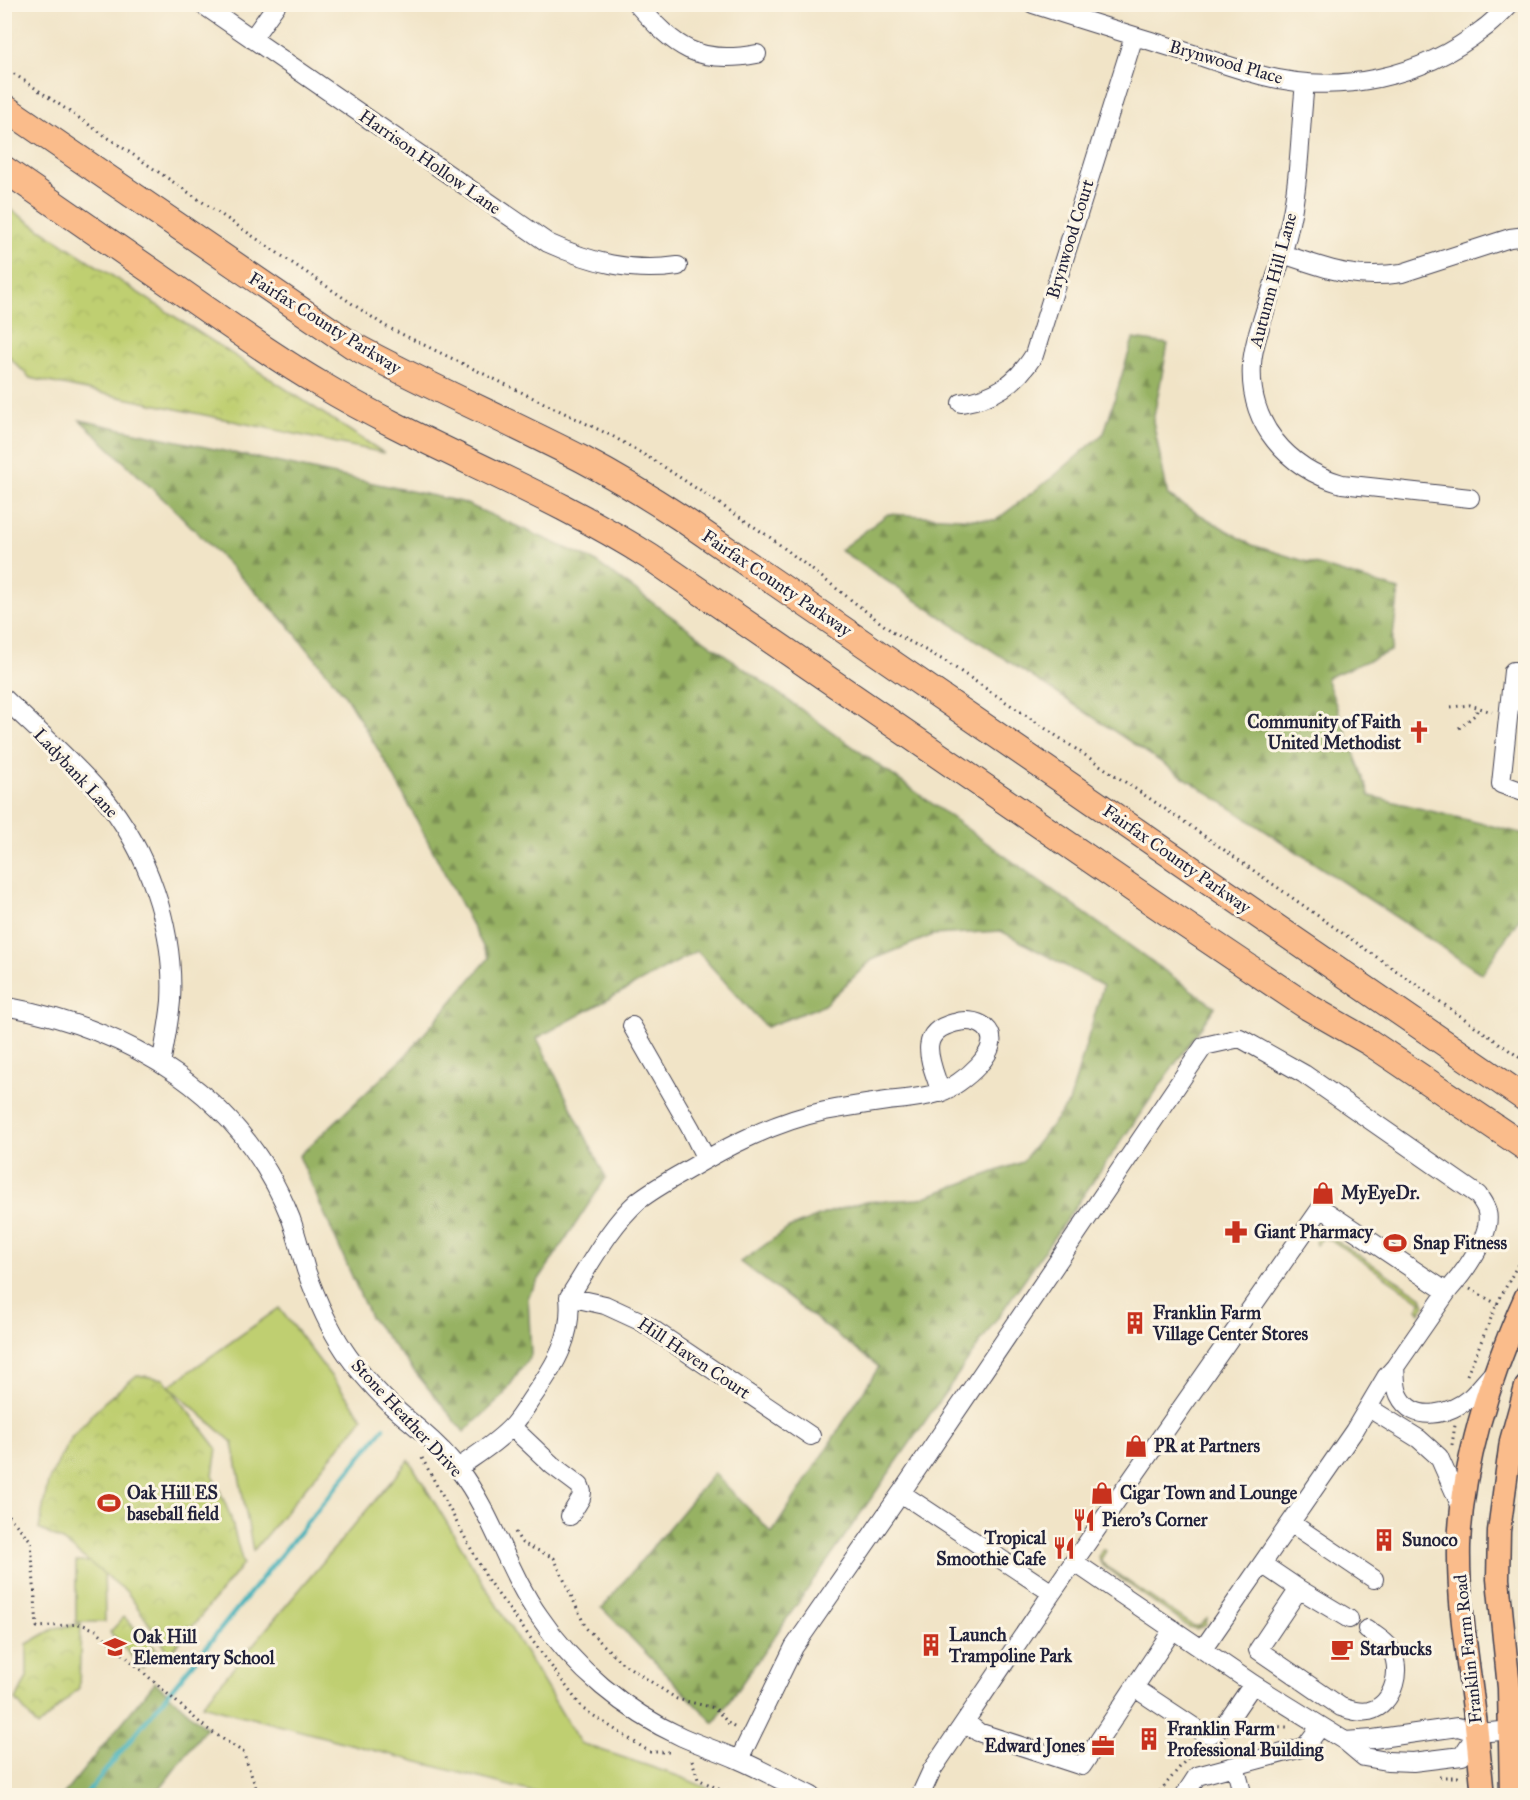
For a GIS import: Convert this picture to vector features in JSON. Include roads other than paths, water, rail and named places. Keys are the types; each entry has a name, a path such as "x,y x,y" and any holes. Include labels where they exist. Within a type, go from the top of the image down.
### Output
{"highway":[{"name":"Fairfax County Parkway","path":"4,107 352,345 405,374 632,486 1526,1099"},
{"path":"4,169 222,320 319,384 382,419 565,507 650,557 1168,913 1308,1007 1369,1042 1526,1148"}],"main road":[{"name":"Franklin Farm Road","path":"1483,1796 1460,1600 1459,1547 1462,1509 1470,1462 1497,1369 1526,1296"},
{"name":"Franklin Farm Road","path":"1511,1796 1518,1729 1509,1688 1498,1579 1499,1531 1511,1441 1526,1387"}],"street":[{"name":"Harrison Hollow Lane","path":"202,4 548,243 604,264 633,268 678,266"},
{"path":"252,39 277,4"},
{"path":"637,4 654,24 675,42 693,52 733,59 757,54"},
{"name":"Brynwood Place","path":"1033,4 1265,76 1305,83 1336,84 1369,81 1399,74 1429,63 1484,29 1510,4"},
{"name":"Brynwood Court","path":"961,403 996,393 1011,383 1025,369 1034,355 1134,36"},
{"name":"Autumn Hill Lane","path":"1305,83 1294,200 1283,254 1255,344 1252,364 1255,399 1262,420 1284,453 1305,469 1323,478 1342,484 1470,498"},
{"path":"1283,254 1342,273 1383,276 1402,273 1510,238 1526,236"},
{"path":"1526,673 1513,672 1501,783 1526,794"},
{"name":"Ladybank Lane","path":"4,698 100,793 120,819 150,878 165,930 170,965 171,1000 161,1064"},
{"name":"Stone Heather Drive","path":"4,1006 63,1020 105,1035 161,1064 196,1086 214,1103 236,1126 258,1155 276,1186 291,1220 318,1302 346,1353 391,1405 427,1435 458,1468 484,1509 520,1584 538,1615 560,1644 588,1674 617,1698 648,1719 682,1737 739,1760 812,1796"},
{"path":"632,1026 706,1159"},
{"path":"739,1760 794,1647 1204,1046 1240,1038 1304,1074 1478,1195 1488,1213 1486,1235 1386,1377 1369,1408 1203,1649"},
{"path":"458,1468 512,1427 551,1372 563,1349 569,1329 571,1312 569,1297 621,1219 638,1201 706,1159 774,1125 853,1105 941,1093"},
{"path":"920,1796 932,1770 1052,1593 1321,1208 1452,1286"},
{"name":"Hill Haven Court","path":"569,1297 605,1305 642,1322 811,1436"},
{"path":"1395,1367 1396,1388 1406,1407 1420,1414 1435,1415 1452,1409 1471,1397 1497,1369"},
{"path":"1369,1408 1419,1439 1439,1456 1462,1509"},
{"path":"512,1427 552,1465 580,1486 581,1498 570,1516"},
{"path":"901,1493 1052,1593"},
{"path":"1291,1523 1374,1579"},
{"path":"1074,1562 1253,1684 1345,1741 1364,1757 1413,1762 1462,1756 1477,1733"},
{"path":"1262,1564 1349,1619"},
{"path":"1299,1589 1258,1650 1341,1707 1368,1712 1385,1701 1396,1676 1394,1656 1388,1646 1366,1629"},
{"path":"966,1722 978,1732 1082,1766 1173,1629"},
{"path":"1135,1688 1203,1733 1211,1734 1225,1725 1253,1684"},
{"path":"1184,1796 1197,1776 1305,1747 1320,1727"},
{"path":"1345,1741 1458,1727 1477,1733 1518,1729"},
{"path":"1235,1766 1243,1796"}],"waterway":[{"path":"85,1796 384,1428"}],"place":[{"name":"Community of Faith United Methodist","path":"1419,732"},
{"name":"MyEyeDr.","path":"1323,1193"},
{"name":"Giant Pharmacy","path":"1236,1232"},
{"name":"Snap Fitness","path":"1395,1243"},
{"name":"Franklin Farm Village Center Stores","path":"1135,1323"},
{"name":"PR at Partners","path":"1136,1446"},
{"name":"Cigar Town and Lounge","path":"1102,1493"},
{"name":"Oak Hill ES baseball field","path":"109,1503"},
{"name":"Piero's Corner","path":"1084,1520"},
{"name":"Sunoco","path":"1384,1540"},
{"name":"Tropical Smoothie Cafe","path":"1064,1548"},
{"name":"Launch Trampoline Park","path":"931,1645"},
{"name":"Oak Hill Elementary School","path":"115,1647"},
{"name":"Starbucks","path":"1342,1649"},
{"name":"Franklin Farm Professional Building","path":"1149,1739"},
{"name":"Edward Jones","path":"1103,1746"}]}
